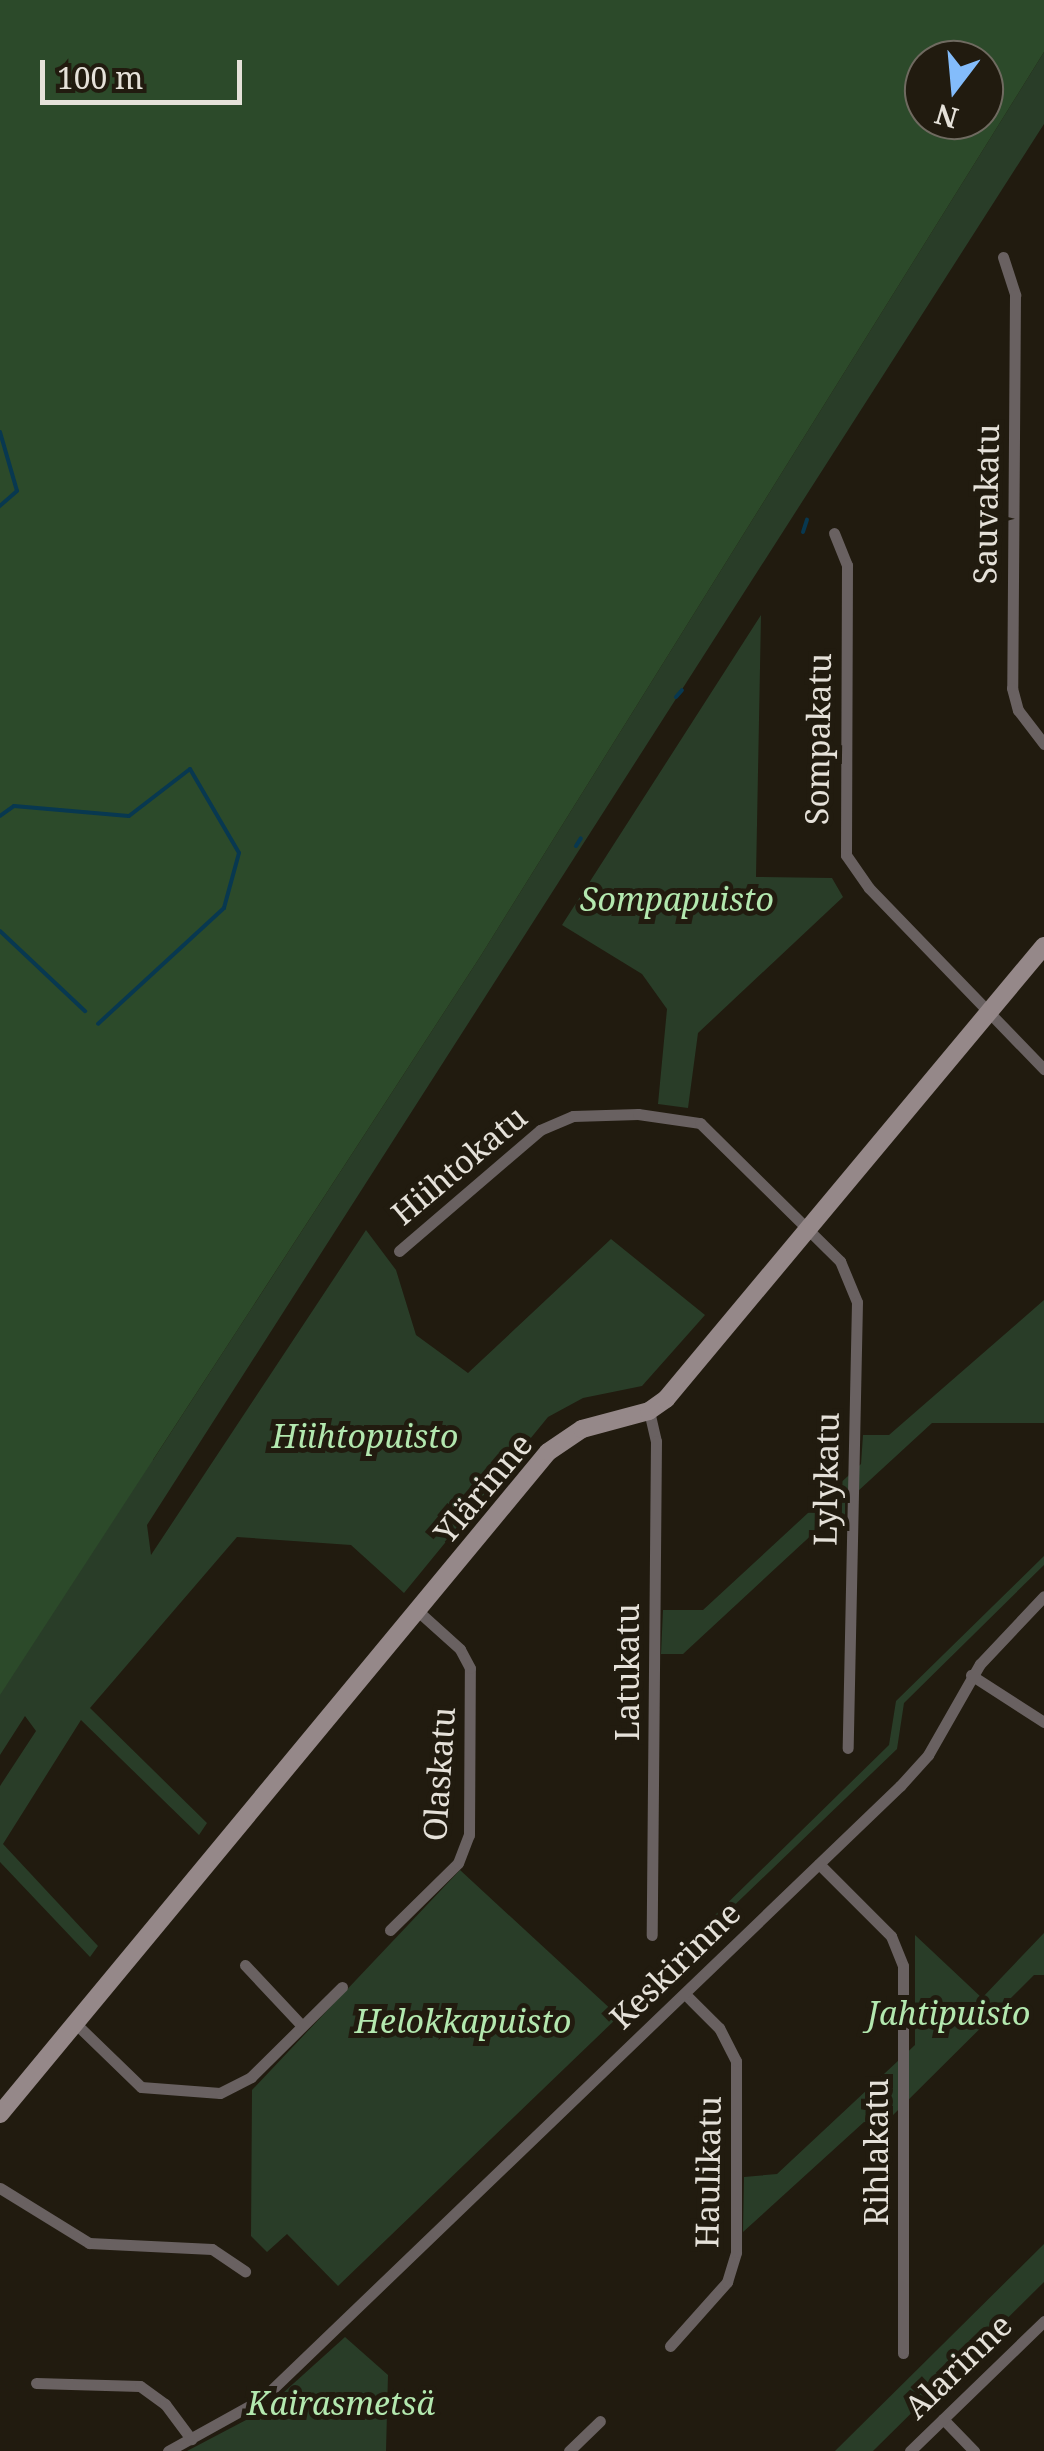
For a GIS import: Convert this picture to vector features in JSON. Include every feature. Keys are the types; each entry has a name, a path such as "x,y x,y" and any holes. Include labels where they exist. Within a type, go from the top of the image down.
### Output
{"street":[{"name":"Sauvakatu","path":"1003,258 1015,296 1012,688 1018,710 1044,744"},
{"name":"Sompakatu","path":"834,533 847,565 846,855 869,888 1044,1069"},
{"name":"Ylärinne","path":"0,2114 420,1613 548,1452 582,1428 649,1411 683,1380 1044,946"},
{"name":"Hiihtokatu","path":"399,1250 540,1130 591,1114 700,1122 808,1229"},
{"name":"Lylykatu","path":"808,1229 840,1261 856,1292 848,1748"},
{"name":"Latukatu","path":"649,1411 656,1441 652,1935"},
{"name":"Keskirinne","path":"168,2451 262,2399 686,1994 921,1764 971,1675 1044,1596"},
{"name":"Olaskatu","path":"390,1930 458,1863 469,1836 470,1668 460,1648 420,1613"},
{"path":"971,1675 1044,1722"},
{"name":"Rihlakatu","path":"819,1864 890,1936 902,1966 903,2352"},
{"path":"244,1965 302,2026"},
{"path":"75,2023 133,2083 192,2094 237,2087 342,1987"},
{"name":"Haulikatu","path":"670,2346 727,2282 736,2252 736,2061 719,2028 686,1994"},
{"path":"0,2188 88,2243 212,2249 245,2272"},
{"name":"Alarinne","path":"910,2451 1044,2321"},
{"path":"36,2383 140,2386 178,2417 192,2439"},
{"path":"943,2419 974,2451"},
{"path":"569,2451 600,2421"}],"green space":[{"path":"0,0 1044,0 1044,52 1004,116 1004,40 904,40 904,140 989,140 480,957 0,1695"},
{"name":"Hiihtopuisto","path":"1044,52 1044,124 147,1525 151,1555 366,1230 396,1270 416,1335 468,1373 611,1239 705,1315 642,1386 583,1398 548,1417 404,1593 351,1545 237,1537 90,1708 207,1823 199,1835 81,1720 3,1844 98,1946 90,1957 0,1862 0,1786 36,1731 25,1716 0,1755 0,823 153,1460 480,957 989,140 1004,140 1004,116"},
{"name":"Sompapuisto","path":"761,615 756,877 832,878 843,897 698,1033 688,1108 658,1104 667,1009 642,974 562,925"},
{"path":"1044,1300 1044,1423 932,1423 845,1503 845,1527 818,1529 683,1654 661,1654 663,1610 703,1610 861,1464 863,1435 889,1435"},
{"name":"Helokkapuisto","path":"1044,1556 1044,1565 904,1703 897,1749 338,2286 287,2234 267,2252 251,2236 252,2090 460,1870 615,2013 889,1745 896,1701"},
{"name":"Jahtipuisto","path":"1044,1933 1044,1975 1034,1975 887,2121 864,2122 743,2232 744,2177 777,2174 915,2045 915,1935 982,1998"},
{"path":"1044,2244 1044,2282 873,2451 835,2451"},
{"name":"Kairasmetsä","path":"345,2337 388,2375 386,2451 187,2451 263,2411"}],"waterway":[{"path":"0,432 17,491 0,506"},
{"path":"803,532 807,520"},
{"path":"676,697 682,690"},
{"path":"0,816 14,806 129,816 190,769 239,853 224,908 98,1024"},
{"path":"576,846 581,838"},
{"path":"0,931 85,1011"}]}
